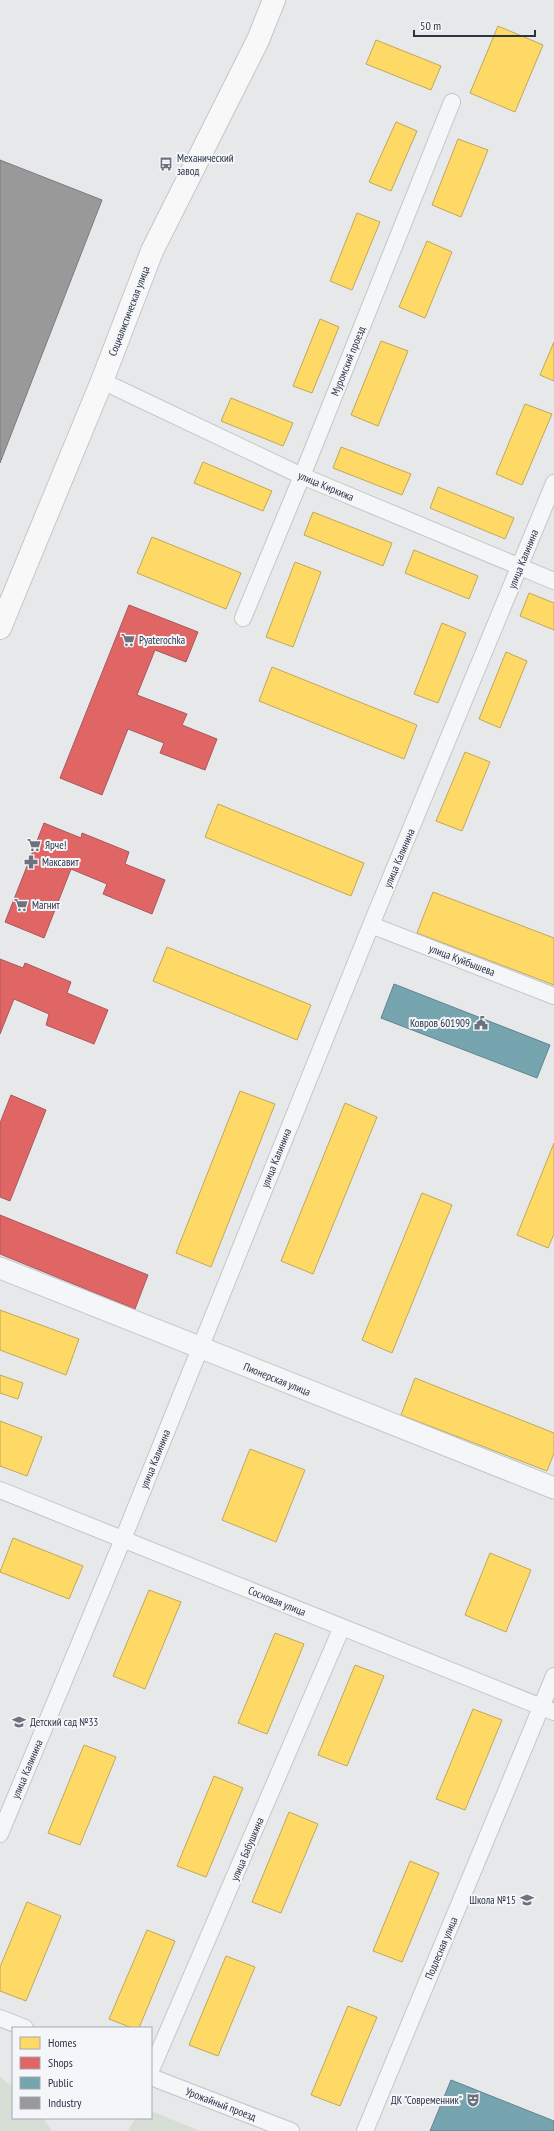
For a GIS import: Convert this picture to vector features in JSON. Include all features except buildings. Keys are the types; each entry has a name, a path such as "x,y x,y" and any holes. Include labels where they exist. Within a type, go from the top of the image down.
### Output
{"main road":[{"name":"Социалистическая улица","path":"0,628 102,381 152,251 258,40 274,0"}],"street":[{"name":"Муромский проезд","path":"243,618 302,476 452,102"},
{"name":"улица Киркижа","path":"102,381 302,476 554,581"},
{"name":"улица Калинина","path":"0,1834 123,1539 371,925 554,483"},
{"name":"улица Куйбышева","path":"371,925 554,996"},
{"name":"Пионерская улица","path":"0,1268 554,1488"},
{"name":"Сосновая улица","path":"0,1490 548,1709"},
{"name":"улица Бабушкина","path":"152,2068 342,1627"},
{"name":"Подлесная улица","path":"365,2131 548,1709 554,1676"},
{"path":"0,2018 22,2027"},
{"name":"Урожайный проезд","path":"152,2077 291,2131"}],"shaded area":[{"path":"0,2077 12,2086 12,2119 44,2119 52,2131 0,2131"},
{"path":"152,2111 200,2131 128,2131 134,2119 152,2119"}],"place":[{"name":"Механический завод","path":"166,164"},
{"name":"Pyaterochka","path":"128,640"},
{"name":"Ярче!","path":"34,845"},
{"name":"Максавит","path":"31,862"},
{"name":"Магнит","path":"21,905"},
{"name":"Ковров 601909","path":"481,1023"},
{"name":"Детский сад №33","path":"19,1722"},
{"name":"Школа №15","path":"527,1900"},
{"name":"ДК \"Современник\"","path":"473,2100"}]}
